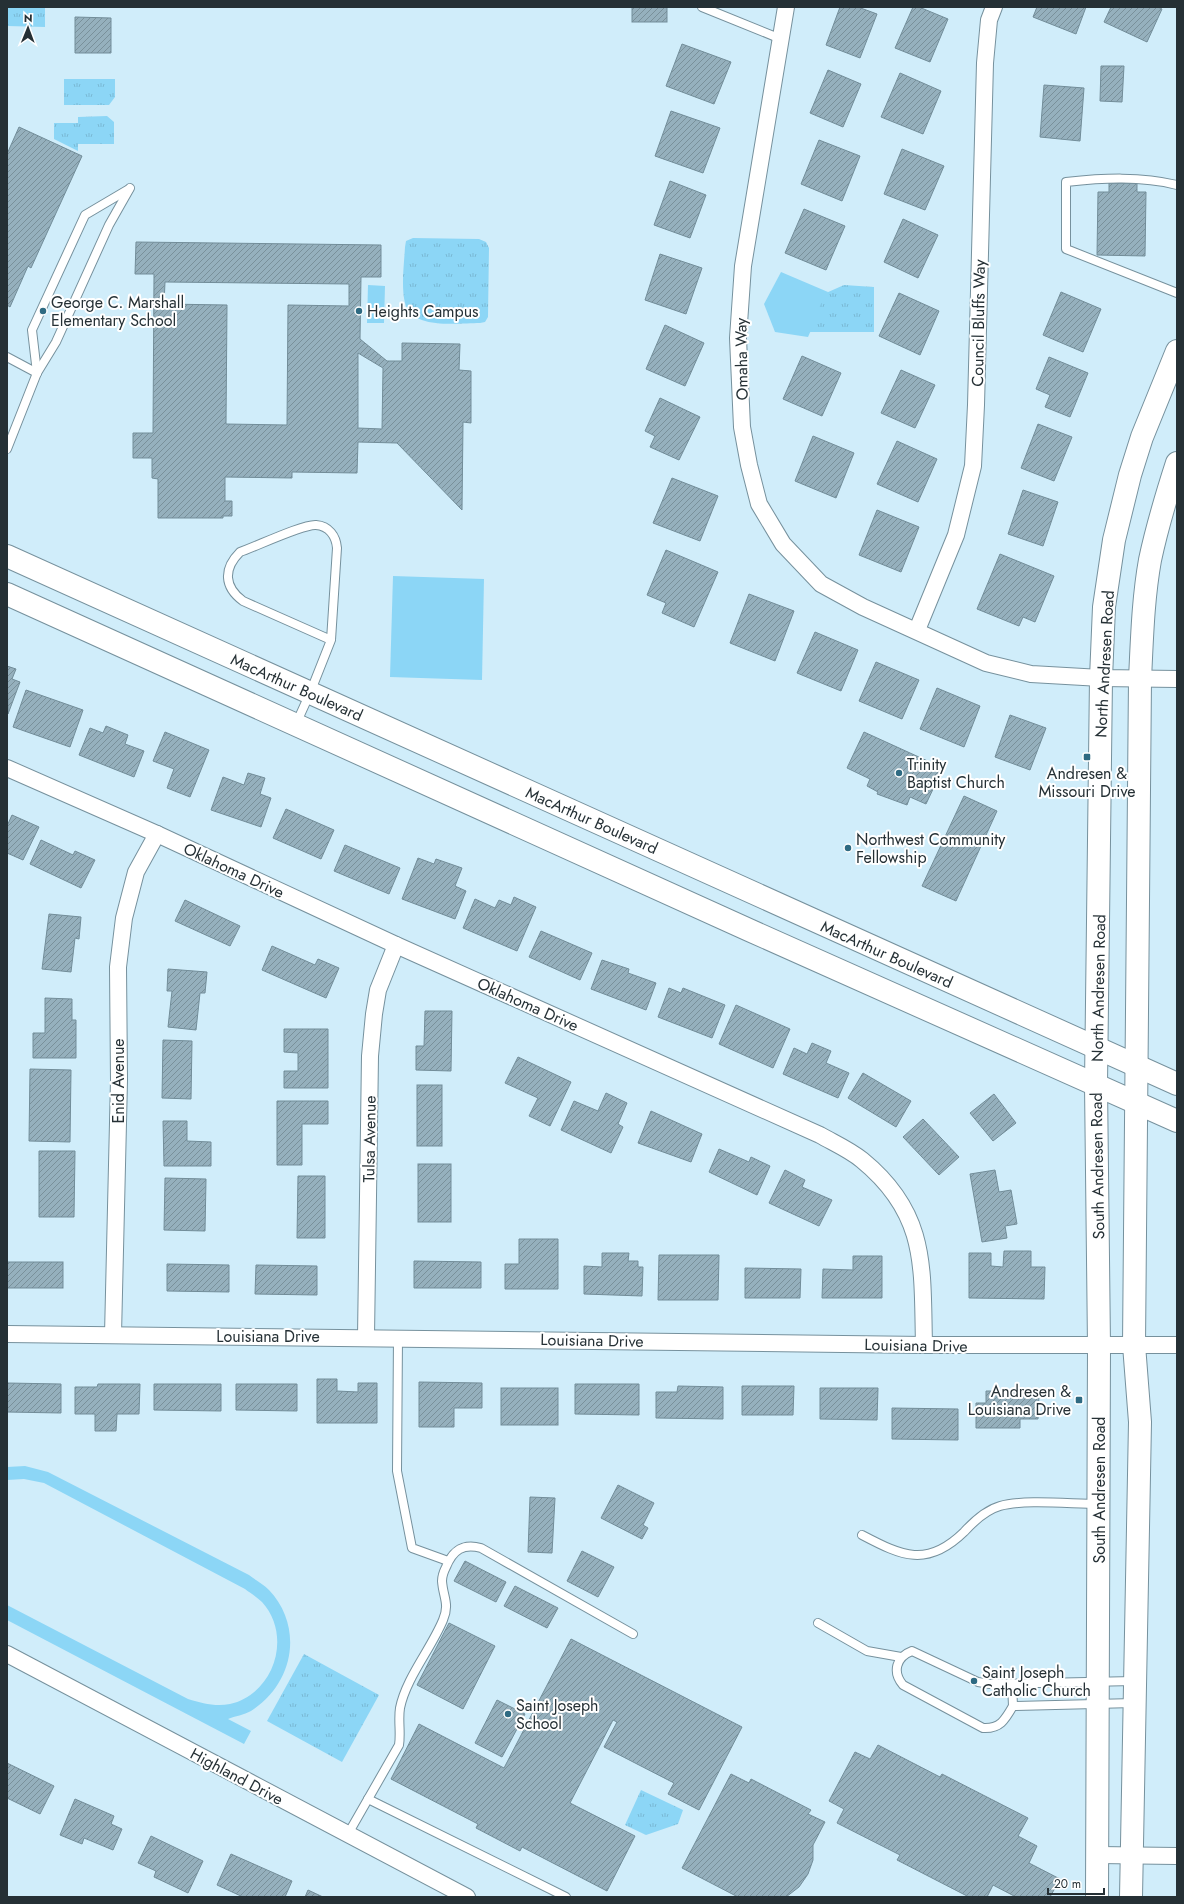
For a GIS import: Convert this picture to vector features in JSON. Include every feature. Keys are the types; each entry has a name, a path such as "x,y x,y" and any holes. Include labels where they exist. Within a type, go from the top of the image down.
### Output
{"street":[{"name":"Omaha Way","path":"786,7 743,266 738,338 742,427 749,465 759,504 783,544 821,584 863,607 917,630 986,663 1031,674 1101,678 1177,679"},
{"name":"Council Bluffs Way","path":"917,630 956,535 973,466 976,405 984,63 989,20 994,7"},
{"name":"North Andresen Road","path":"1096,1084 1101,678 1104,607 1114,540 1130,476 1142,437 1177,352"},
{"path":"1131,1897 1140,1422 1134,1345 1140,679 1142,626 1150,561 1166,496 1177,462"},
{"name":"MacArthur Boulevard","path":"7,556 1177,1084"},
{"path":"7,594 742,927 1177,1121"},
{"name":"Oklahoma Drive","path":"7,768 157,834 396,945 820,1135 861,1159 890,1187 912,1223 920,1253 924,1345"},
{"name":"Enid Avenue","path":"113,1335 119,1080 118,967 124,918 136,872 157,834"},
{"name":"Tulsa Avenue","path":"366,1337 371,1049 378,990 396,945"},
{"name":"South Andresen Road","path":"1096,1084 1099,1346 1097,1897"},
{"name":"Louisiana Drive","path":"7,1334 398,1337 924,1345 1177,1345"},
{"name":"Highland Drive","path":"7,1654 467,1897"},
{"path":"1098,1855 1177,1856"}],"lane":[{"path":"702,7 781,39"},
{"path":"1177,185 1149,179 1096,179 1066,182 1066,249 1177,293"},
{"path":"7,449 38,373 56,342 109,225 130,188 85,214 32,330 38,373"},
{"path":"7,357 38,373"},
{"path":"296,725 331,640 337,548 334,535 323,526 309,525 240,552 233,559 229,568 228,578 230,587 235,595 243,601 331,640"},
{"path":"398,1337 397,1471 412,1548 448,1561"},
{"path":"862,1534 892,1550 908,1555 926,1554 942,1549 956,1540 984,1514 1000,1506 1017,1503 1098,1504"},
{"path":"348,1834 399,1745 401,1734 400,1709 403,1700 443,1620 447,1600 442,1581 443,1573 448,1561 455,1551 462,1547 472,1545 481,1548 633,1634"},
{"path":"818,1623 867,1651 901,1657"},
{"path":"1012,1684 1013,1706 1004,1721 994,1728 982,1728 902,1685 896,1674 898,1662 901,1657 912,1651 978,1682 990,1684 1135,1681"},
{"path":"1013,1706 1135,1703"},
{"path":"368,1799 566,1897"}],"green space":[{"path":"7,7 45,7 45,27 7,26"},
{"path":"64,79 115,79 115,97 109,105 64,105"},
{"path":"107,116 114,122 114,144 78,144 78,151 54,139 54,123 78,123 78,117"},
{"path":"413,238 479,239 486,242 489,248 488,317 485,322 460,324 436,323 416,318 409,312 405,303 403,283 406,241"},
{"path":"781,272 828,292 808,337 775,332 764,304"},
{"path":"368,285 385,286 384,323 367,323"},
{"path":"844,285 874,287 874,332 808,332 826,293"},
{"path":"393,576 484,579 482,680 390,677"},
{"path":"25,1466 48,1472 249,1575 269,1590 280,1605 287,1621 290,1637 289,1654 285,1671 277,1686 266,1700 245,1714 228,1719 251,1731 244,1744 7,1620 7,1605 188,1699 214,1705 230,1704 245,1698 258,1689 268,1676 274,1662 277,1647 276,1631 271,1616 258,1598 245,1589 44,1483 24,1479 7,1480 7,1467"},
{"path":"304,1654 379,1695 342,1762 267,1721"},
{"path":"641,1790 683,1810 678,1824 646,1835 625,1825"}],"building":[{"path":"632,7 667,7 667,22 632,22"},
{"path":"840,7 858,7 877,14 860,58 826,45"},
{"path":"913,7 919,7 948,19 930,62 895,48"},
{"path":"1037,7 1086,7 1076,34 1033,17"},
{"path":"1111,7 1158,7 1162,9 1147,42 1104,22"},
{"path":"75,17 111,18 111,53 75,53"},
{"path":"682,44 731,62 714,104 666,86"},
{"path":"1101,66 1124,66 1122,102 1100,101"},
{"path":"828,70 861,84 843,127 810,113"},
{"path":"900,73 941,91 923,134 881,117"},
{"path":"1044,85 1084,88 1080,141 1040,137"},
{"path":"671,111 720,128 703,173 655,156"},
{"path":"19,127 82,156 31,268 28,266 10,307 7,305 7,154"},
{"path":"819,140 860,156 842,201 801,184"},
{"path":"902,149 944,166 925,210 884,194"},
{"path":"670,181 706,195 690,238 654,225"},
{"path":"1109,183 1137,183 1137,192 1146,192 1145,256 1097,255 1098,192 1109,192"},
{"path":"804,209 845,226 826,270 785,253"},
{"path":"903,219 938,235 918,278 884,262"},
{"path":"136,242 381,245 381,277 361,277 360,339 387,361 402,361 402,343 460,344 459,370 471,371 471,423 463,422 462,510 397,443 358,442 357,473 292,472 292,478 225,477 225,501 232,501 232,516 223,516 223,518 158,518 158,479 152,478 152,458 133,458 133,433 153,433 154,274 135,274","holes":["165,282 349,284 349,306 288,305 287,425 226,424 227,305 164,304","358,353 383,368 382,429 358,428"]},
{"path":"660,254 702,268 686,314 645,300"},
{"path":"1061,292 1101,309 1083,352 1043,335"},
{"path":"899,293 939,311 920,355 879,336"},
{"path":"665,325 704,343 685,386 646,369"},
{"path":"802,356 841,373 822,416 783,399"},
{"path":"1049,357 1088,373 1070,417 1045,407 1050,395 1036,389"},
{"path":"901,370 935,385 915,428 881,413"},
{"path":"660,398 700,417 679,460 650,447 655,436 645,431"},
{"path":"1038,424 1072,437 1054,481 1021,468"},
{"path":"813,436 854,453 836,498 795,481"},
{"path":"897,441 937,459 918,502 877,484"},
{"path":"672,478 718,496 700,541 653,523"},
{"path":"1023,490 1058,502 1043,546 1008,534"},
{"path":"877,510 919,527 901,572 859,555"},
{"path":"666,550 718,572 694,627 662,613 666,603 647,595"},
{"path":"1000,554 1054,576 1035,622 1023,617 1019,626 977,609"},
{"path":"749,594 794,611 775,661 730,643"},
{"path":"815,632 858,650 841,691 797,673"},
{"path":"876,662 919,680 902,719 859,701"},
{"path":"7,666 16,669 12,679 20,682 8,714"},
{"path":"937,688 980,706 964,747 920,729"},
{"path":"26,690 83,710 70,747 13,727"},
{"path":"1010,715 1046,728 1030,770 995,757"},
{"path":"106,726 128,735 125,744 144,751 134,777 79,755 90,728 103,733"},
{"path":"165,732 209,750 190,797 167,788 174,769 153,761"},
{"name":"Trinity Baptist Church","path":"864,732 943,768 926,804 910,797 907,805 877,794 878,792 867,786 870,779 847,768"},
{"path":"248,773 265,778 260,794 271,798 261,827 211,810 223,777 244,785"},
{"path":"964,796 997,811 956,901 922,886"},
{"path":"286,809 334,830 321,859 273,838"},
{"path":"12,815 39,827 23,860 7,853 7,826"},
{"path":"41,840 73,855 75,851 95,860 81,888 30,864"},
{"path":"345,845 400,868 389,894 334,871"},
{"path":"418,858 434,864 436,859 462,868 455,886 466,891 455,919 402,899"},
{"path":"514,897 536,907 517,951 463,928 475,899 495,908 499,900 511,905"},
{"path":"185,900 240,926 230,946 175,921"},
{"path":"49,914 81,917 79,939 75,938 71,972 42,969"},
{"path":"541,931 592,953 580,980 529,957"},
{"path":"272,946 315,965 318,959 339,968 326,998 262,970"},
{"path":"602,960 629,969 628,973 656,983 646,1010 591,989"},
{"path":"168,969 207,972 205,993 200,993 196,1030 168,1027 172,991 167,991"},
{"path":"669,988 681,993 683,988 725,1005 712,1038 658,1017"},
{"path":"45,998 72,999 72,1020 76,1020 76,1058 33,1058 33,1033 45,1033"},
{"path":"736,1005 790,1029 773,1068 719,1044"},
{"path":"425,1011 452,1011 451,1071 416,1070 416,1046 424,1046"},
{"path":"284,1029 328,1029 328,1088 284,1088 284,1071 298,1071 298,1053 284,1052"},
{"path":"163,1040 192,1041 191,1099 162,1098"},
{"path":"812,1043 831,1051 826,1063 849,1073 838,1098 783,1074 794,1048 807,1054"},
{"path":"518,1057 571,1082 550,1126 529,1116 538,1098 505,1083"},
{"path":"30,1069 71,1070 70,1142 29,1141"},
{"path":"863,1073 911,1101 896,1127 848,1098"},
{"path":"417,1085 442,1085 442,1146 417,1146"},
{"path":"606,1093 627,1103 618,1124 623,1127 611,1153 561,1130 574,1101 598,1111"},
{"path":"994,1094 1016,1123 993,1141 970,1113"},
{"path":"277,1101 328,1101 328,1124 302,1124 302,1165 277,1165"},
{"path":"651,1111 702,1134 691,1162 638,1143"},
{"path":"923,1119 959,1157 939,1175 903,1137"},
{"path":"163,1121 187,1121 187,1141 211,1142 211,1166 164,1166"},
{"path":"719,1149 749,1162 751,1157 770,1166 757,1195 709,1172"},
{"path":"39,1151 75,1151 74,1217 39,1217"},
{"path":"418,1164 451,1164 451,1222 418,1222"},
{"path":"785,1170 805,1180 802,1187 832,1200 819,1226 769,1203"},
{"path":"995,1170 999,1192 1011,1190 1017,1224 1005,1226 1007,1238 982,1242 970,1174"},
{"path":"298,1176 325,1176 325,1238 297,1238"},
{"path":"165,1178 206,1179 205,1231 164,1230"},
{"path":"519,1239 558,1239 558,1289 505,1289 505,1264 519,1264"},
{"path":"1004,1251 1031,1251 1031,1267 1045,1267 1044,1299 969,1298 969,1253 991,1253 991,1266 1003,1267"},
{"path":"602,1253 629,1253 628,1261 638,1261 638,1267 643,1267 642,1296 584,1294 584,1266 602,1267"},
{"path":"659,1255 719,1255 718,1300 658,1300"},
{"path":"853,1256 882,1256 882,1298 822,1298 823,1269 853,1270"},
{"path":"414,1261 481,1262 481,1288 414,1288"},
{"path":"7,1262 63,1262 63,1288 7,1288"},
{"path":"167,1264 229,1265 229,1292 167,1291"},
{"path":"256,1265 317,1266 317,1295 255,1294"},
{"path":"745,1268 801,1269 800,1298 745,1298"},
{"path":"317,1379 337,1379 337,1391 358,1392 358,1383 377,1383 377,1423 317,1423"},
{"path":"419,1382 482,1383 482,1408 454,1408 454,1427 419,1427"},
{"path":"7,1383 61,1384 61,1413 7,1412"},
{"path":"98,1384 140,1384 139,1414 117,1414 116,1431 95,1431 95,1414 75,1414 75,1387 97,1387"},
{"path":"154,1384 221,1384 221,1411 154,1410"},
{"path":"236,1384 297,1384 297,1411 236,1410"},
{"path":"575,1384 639,1384 639,1415 575,1414"},
{"path":"678,1386 723,1387 723,1419 656,1418 656,1392 677,1392"},
{"path":"742,1386 794,1386 793,1415 742,1415"},
{"path":"501,1388 558,1388 558,1425 501,1425"},
{"path":"820,1388 878,1388 877,1420 820,1419"},
{"path":"986,1391 1021,1391 1021,1395 1039,1395 1038,1419 1020,1419 1020,1428 976,1428 976,1403 986,1403"},
{"path":"892,1408 958,1409 958,1440 892,1439"},
{"path":"618,1485 654,1503 643,1525 648,1528 642,1539 601,1518"},
{"path":"530,1497 555,1498 552,1553 528,1552"},
{"path":"582,1551 614,1567 598,1597 567,1581"},
{"path":"465,1561 506,1582 496,1602 454,1581"},
{"path":"515,1586 558,1608 547,1628 504,1606"},
{"path":"449,1623 495,1646 463,1709 417,1685"},
{"path":"571,1639 742,1727 699,1810 668,1794 674,1783 604,1747 617,1722 613,1720 570,1803 635,1836 607,1891 522,1847 520,1851 476,1828 478,1824 391,1779 419,1724 504,1768"},
{"path":"497,1700 525,1714 502,1757 475,1743"},
{"path":"878,1745 940,1777 942,1774 1028,1818 1018,1836 1037,1846 1029,1863 1060,1879 1050,1897 1016,1897 993,1885 987,1897 969,1897 897,1860 900,1855 837,1823 844,1809 829,1801 855,1752 870,1759"},
{"path":"7,1763 54,1786 40,1814 7,1798"},
{"path":"731,1774 749,1783 751,1779 811,1810 808,1814 825,1822 813,1845 813,1860 808,1874 799,1887 786,1897 738,1897 682,1868"},
{"path":"75,1799 114,1816 111,1824 122,1829 113,1850 84,1838 82,1844 60,1835"},
{"path":"151,1836 203,1861 188,1893 154,1877 156,1871 138,1863"},
{"path":"231,1854 292,1881 285,1897 243,1897 217,1885"},
{"path":"308,1890 323,1897 305,1897"}],"place":[{"name":"George C. Marshall Elementary School","path":"43,311"},
{"name":"Heights Campus","path":"359,311"},
{"name":"Andresen & Missouri Drive","path":"1087,757"},
{"name":"Trinity Baptist Church","path":"899,773"},
{"name":"Northwest Community Fellowship","path":"848,848"},
{"name":"Andresen & Louisiana Drive","path":"1079,1400"},
{"name":"Saint Joseph Catholic Church","path":"974,1681"},
{"name":"Saint Joseph School","path":"508,1714"}]}
